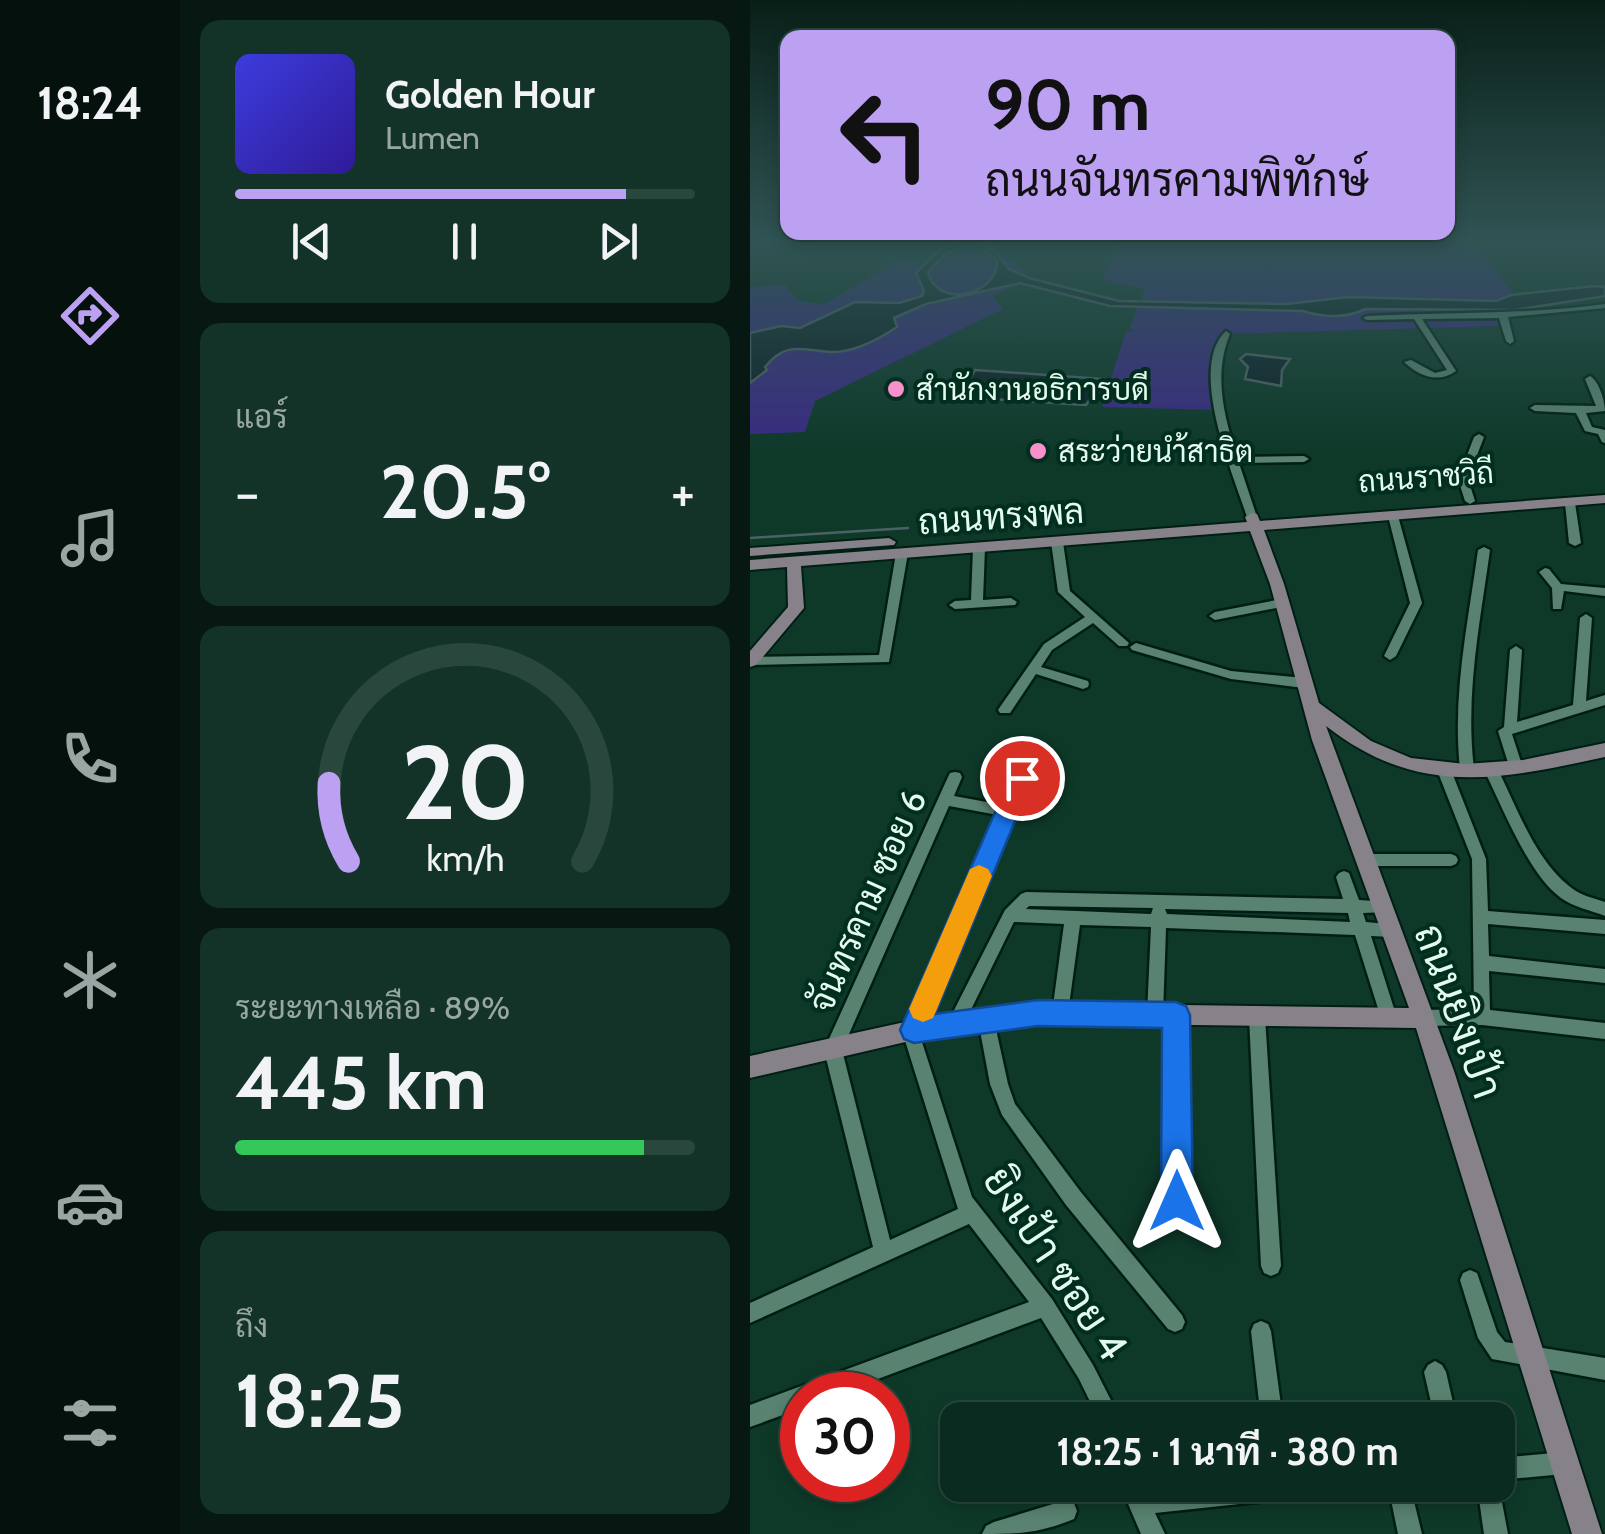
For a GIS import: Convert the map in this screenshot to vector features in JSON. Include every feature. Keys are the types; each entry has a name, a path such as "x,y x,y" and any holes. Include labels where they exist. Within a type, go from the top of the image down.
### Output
{"main road":[{"name":"ถนนราชวิถี","path":"1254,522 1605,491"},
{"name":"ถนนราชวิถี","path":"1254,522 1393,516 1605,499"},
{"name":"ถนนทรงพล","path":"750,552 801,557 902,554 1254,522"},
{"name":"ถนนทรงพล","path":"750,565 801,557 1254,522"},
{"name":"ถนนยิงเป้า","path":"1254,522 1304,682 1331,735 1365,860 1423,1018 1587,1534"},
{"path":"750,661 796,608 801,557"},
{"path":"1331,735 1387,757 1444,770 1515,765 1605,750"},
{"path":"750,1067 912,1030 1060,1012 1423,1018"}],"street":[{"path":"1367,318 1576,311"},
{"path":"1408,362 1430,375 1444,376 1452,371 1416,315"},
{"path":"1503,316 1510,341"},
{"path":"1226,334 1217,360 1217,399 1254,522"},
{"path":"1535,408 1602,409 1590,380"},
{"path":"1580,410 1588,429 1602,433 1605,440"},
{"path":"1470,501 1463,479 1479,437"},
{"path":"1235,460 1304,458"},
{"path":"1570,503 1575,543"},
{"path":"1390,656 1416,603 1393,516"},
{"path":"1057,542 1064,592 1129,645 1231,674 1304,682"},
{"path":"978,548 978,604"},
{"path":"1466,770 1463,750 1467,690 1484,550"},
{"path":"750,661 885,659 902,554"},
{"path":"1545,572 1558,587 1605,592"},
{"path":"1557,606 1558,587"},
{"path":"955,605 1012,602"},
{"path":"1215,616 1282,603"},
{"path":"1005,710 1052,644 1094,617"},
{"path":"1579,708 1586,618"},
{"path":"1510,729 1516,650"},
{"path":"1034,669 1083,684"},
{"path":"1515,765 1504,733 1605,700"},
{"path":"1490,768 1536,854 1560,888 1574,898 1605,909"},
{"path":"1444,770 1480,858 1482,1017"},
{"name":"จันทรคาม ซอย 6","path":"833,1050 956,777"},
{"path":"912,1030 1022,778"},
{"path":"945,800 1006,812"},
{"path":"1365,860 1451,860"},
{"path":"1344,877 1388,1018"},
{"path":"954,1024 1010,915 1023,900 1382,907"},
{"path":"1159,901 1177,1201"},
{"path":"1010,915 1391,930"},
{"path":"1060,1012 1073,916"},
{"path":"1482,917 1605,927"},
{"path":"1482,963 1605,976"},
{"path":"1257,1017 1271,1266"},
{"path":"1423,1018 1482,1017 1605,1032"},
{"path":"986,1020 1008,1109 1084,1211 1175,1322"},
{"name":"ยิงเป้า ซอย 4","path":"912,1030 955,1182 971,1213 1018,1267 1044,1306 1101,1402"},
{"path":"833,1050 883,1250"},
{"path":"750,1313 971,1213"},
{"path":"1470,1280 1494,1348 1499,1352 1531,1354 1605,1370"},
{"path":"869,1372 1044,1306"},
{"path":"1261,1331 1270,1402"},
{"path":"1435,1372 1442,1402"},
{"path":"750,1416 780,1405"},
{"path":"1515,1467 1564,1463"},
{"path":"1138,1502 1152,1534"},
{"path":"1403,1502 1410,1534"},
{"path":"1491,1502 1496,1534"},
{"path":"994,1534 1066,1511"}],"shaded area":[{"path":"750,311 1000,311 815,401 805,432 750,434"},
{"path":"1137,311 1495,311 1498,326 1226,334 1220,410 1102,407 1126,331 1142,331 1129,330"}],"water":[{"path":"837,311 911,311 894,318 897,327 857,348 780,353 750,383 750,333 781,326 800,328"},
{"path":"1287,311 1361,311 1335,316"},
{"path":"1246,354 1290,359 1282,370 1281,386 1245,379 1248,367 1240,359"},
{"path":"975,370 1104,379 1086,405 959,397"}],"waterway":[{"path":"750,538 908,528"}],"slow traffic":[{"path":"923,1009 979,876"}],"place":[{"name":"สำนักงานอธิการบดี","path":"896,389"},
{"name":"สระว่ายนำ้สาธิต","path":"1038,451"}],"route":[{"path":"1022,778 914,1030 1038,1013 1176,1015 1177,1201"}]}
